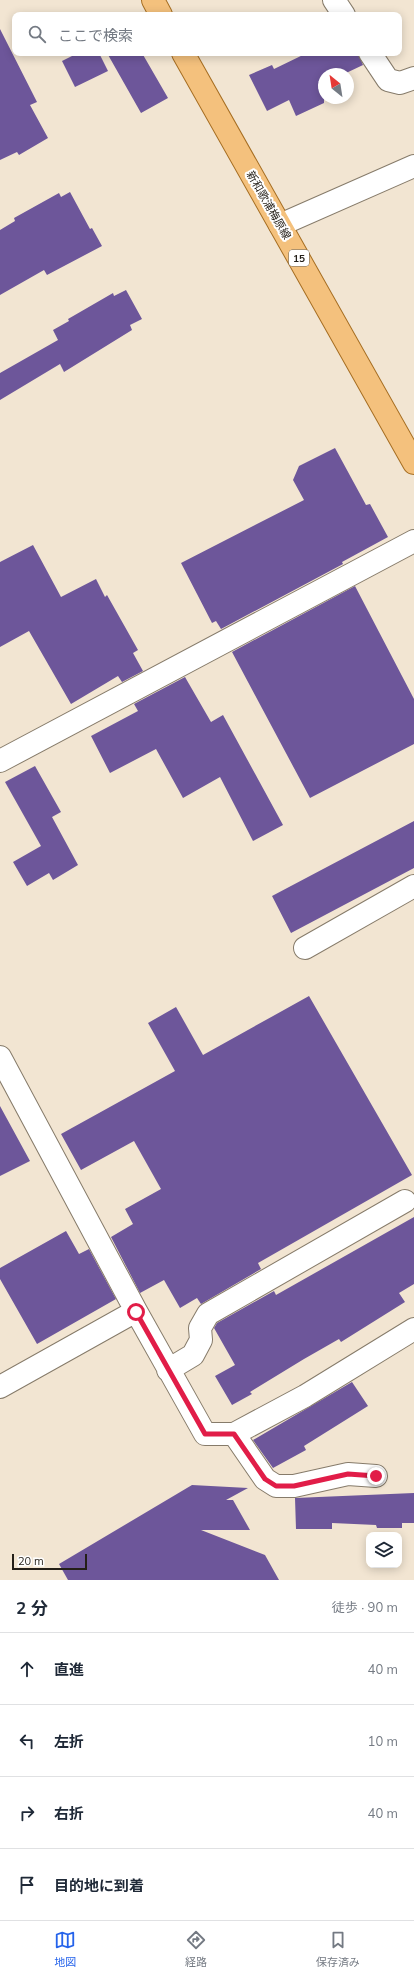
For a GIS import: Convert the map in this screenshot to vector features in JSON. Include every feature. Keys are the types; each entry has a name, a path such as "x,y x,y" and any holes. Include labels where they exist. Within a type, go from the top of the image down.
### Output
{"main road":[{"path":"153,0 159,12"},
{"name":"新和歌浦梅原線","path":"185,56 414,463"}],"street":[{"path":"334,0 342,12"},
{"path":"372,56 388,80 400,83 414,78"},
{"path":"280,225 414,166"},
{"path":"0,761 414,541"},
{"path":"305,948 414,886"},
{"path":"0,1057 136,1312 205,1434 234,1434 306,1396 414,1329"},
{"path":"168,1370 193,1355 200,1340 200,1328 208,1314 405,1201"},
{"path":"0,1387 136,1312"},
{"path":"234,1434 265,1479 276,1486 294,1486 348,1474 376,1476"}],"building":[{"path":"0,29 12,53 12,56 14,56 37,102 30,105 48,138 19,155 17,152 0,160"},
{"path":"72,56 100,56 108,71 75,87 62,61"},
{"path":"109,56 144,56 168,98 141,113"},
{"path":"301,56 359,56 363,65 354,69 354,68 318,68 318,104 322,104 296,116 289,100 267,111 249,75 272,65 274,69"},
{"path":"70,192 90,229 92,228 102,246 47,275 44,270 0,295 0,230 15,221 14,218 59,193 61,197"},
{"path":"126,290 142,319 130,325 132,330 64,372 60,364 0,400 0,373 58,340 53,330 69,321 68,319 113,293 114,296"},
{"path":"335,448 366,505 370,504 388,537 342,562 343,564 221,629 216,621 212,623 181,563 304,500 293,480 299,466"},
{"path":"33,545 61,597 96,579 105,597 107,595 138,650 133,653 143,671 122,682 118,676 71,704 29,631 0,647 0,562"},
{"path":"355,586 414,699 414,744 310,798 232,652"},
{"path":"185,677 211,722 223,715 283,825 253,841 220,777 183,798 156,749 110,773 91,736 138,711 134,704"},
{"path":"35,766 61,812 52,817 78,865 53,880 49,873 27,886 13,862 41,846 5,782"},
{"path":"414,821 414,868 291,933 272,896"},
{"path":"309,996 412,1175 258,1263 261,1269 201,1304 197,1298 180,1308 164,1280 140,1293 111,1237 133,1224 125,1209 161,1189 134,1141 81,1170 61,1134 175,1071 148,1023 176,1007 203,1055"},
{"path":"0,1106 30,1161 0,1176"},
{"path":"414,1217 414,1284 399,1293 405,1302 341,1342 339,1339 304,1359 250,1392 252,1394 232,1405 215,1376 235,1365 214,1328 217,1323 274,1291 276,1295"},
{"path":"66,1231 79,1254 89,1249 116,1299 37,1344 0,1279 0,1268"},
{"path":"352,1382 368,1406 304,1446 306,1450 273,1468 253,1440"},
{"path":"192,1485 248,1488 226,1500 233,1500 250,1530 201,1530 265,1555 279,1580 68,1580 59,1564"},
{"path":"414,1493 414,1523 402,1523 402,1528 377,1528 376,1525 332,1523 332,1529 296,1529 295,1498"}],"route":[{"path":"136,1312 205,1434 234,1434 265,1479 276,1486 294,1486 348,1474 376,1476"}]}
